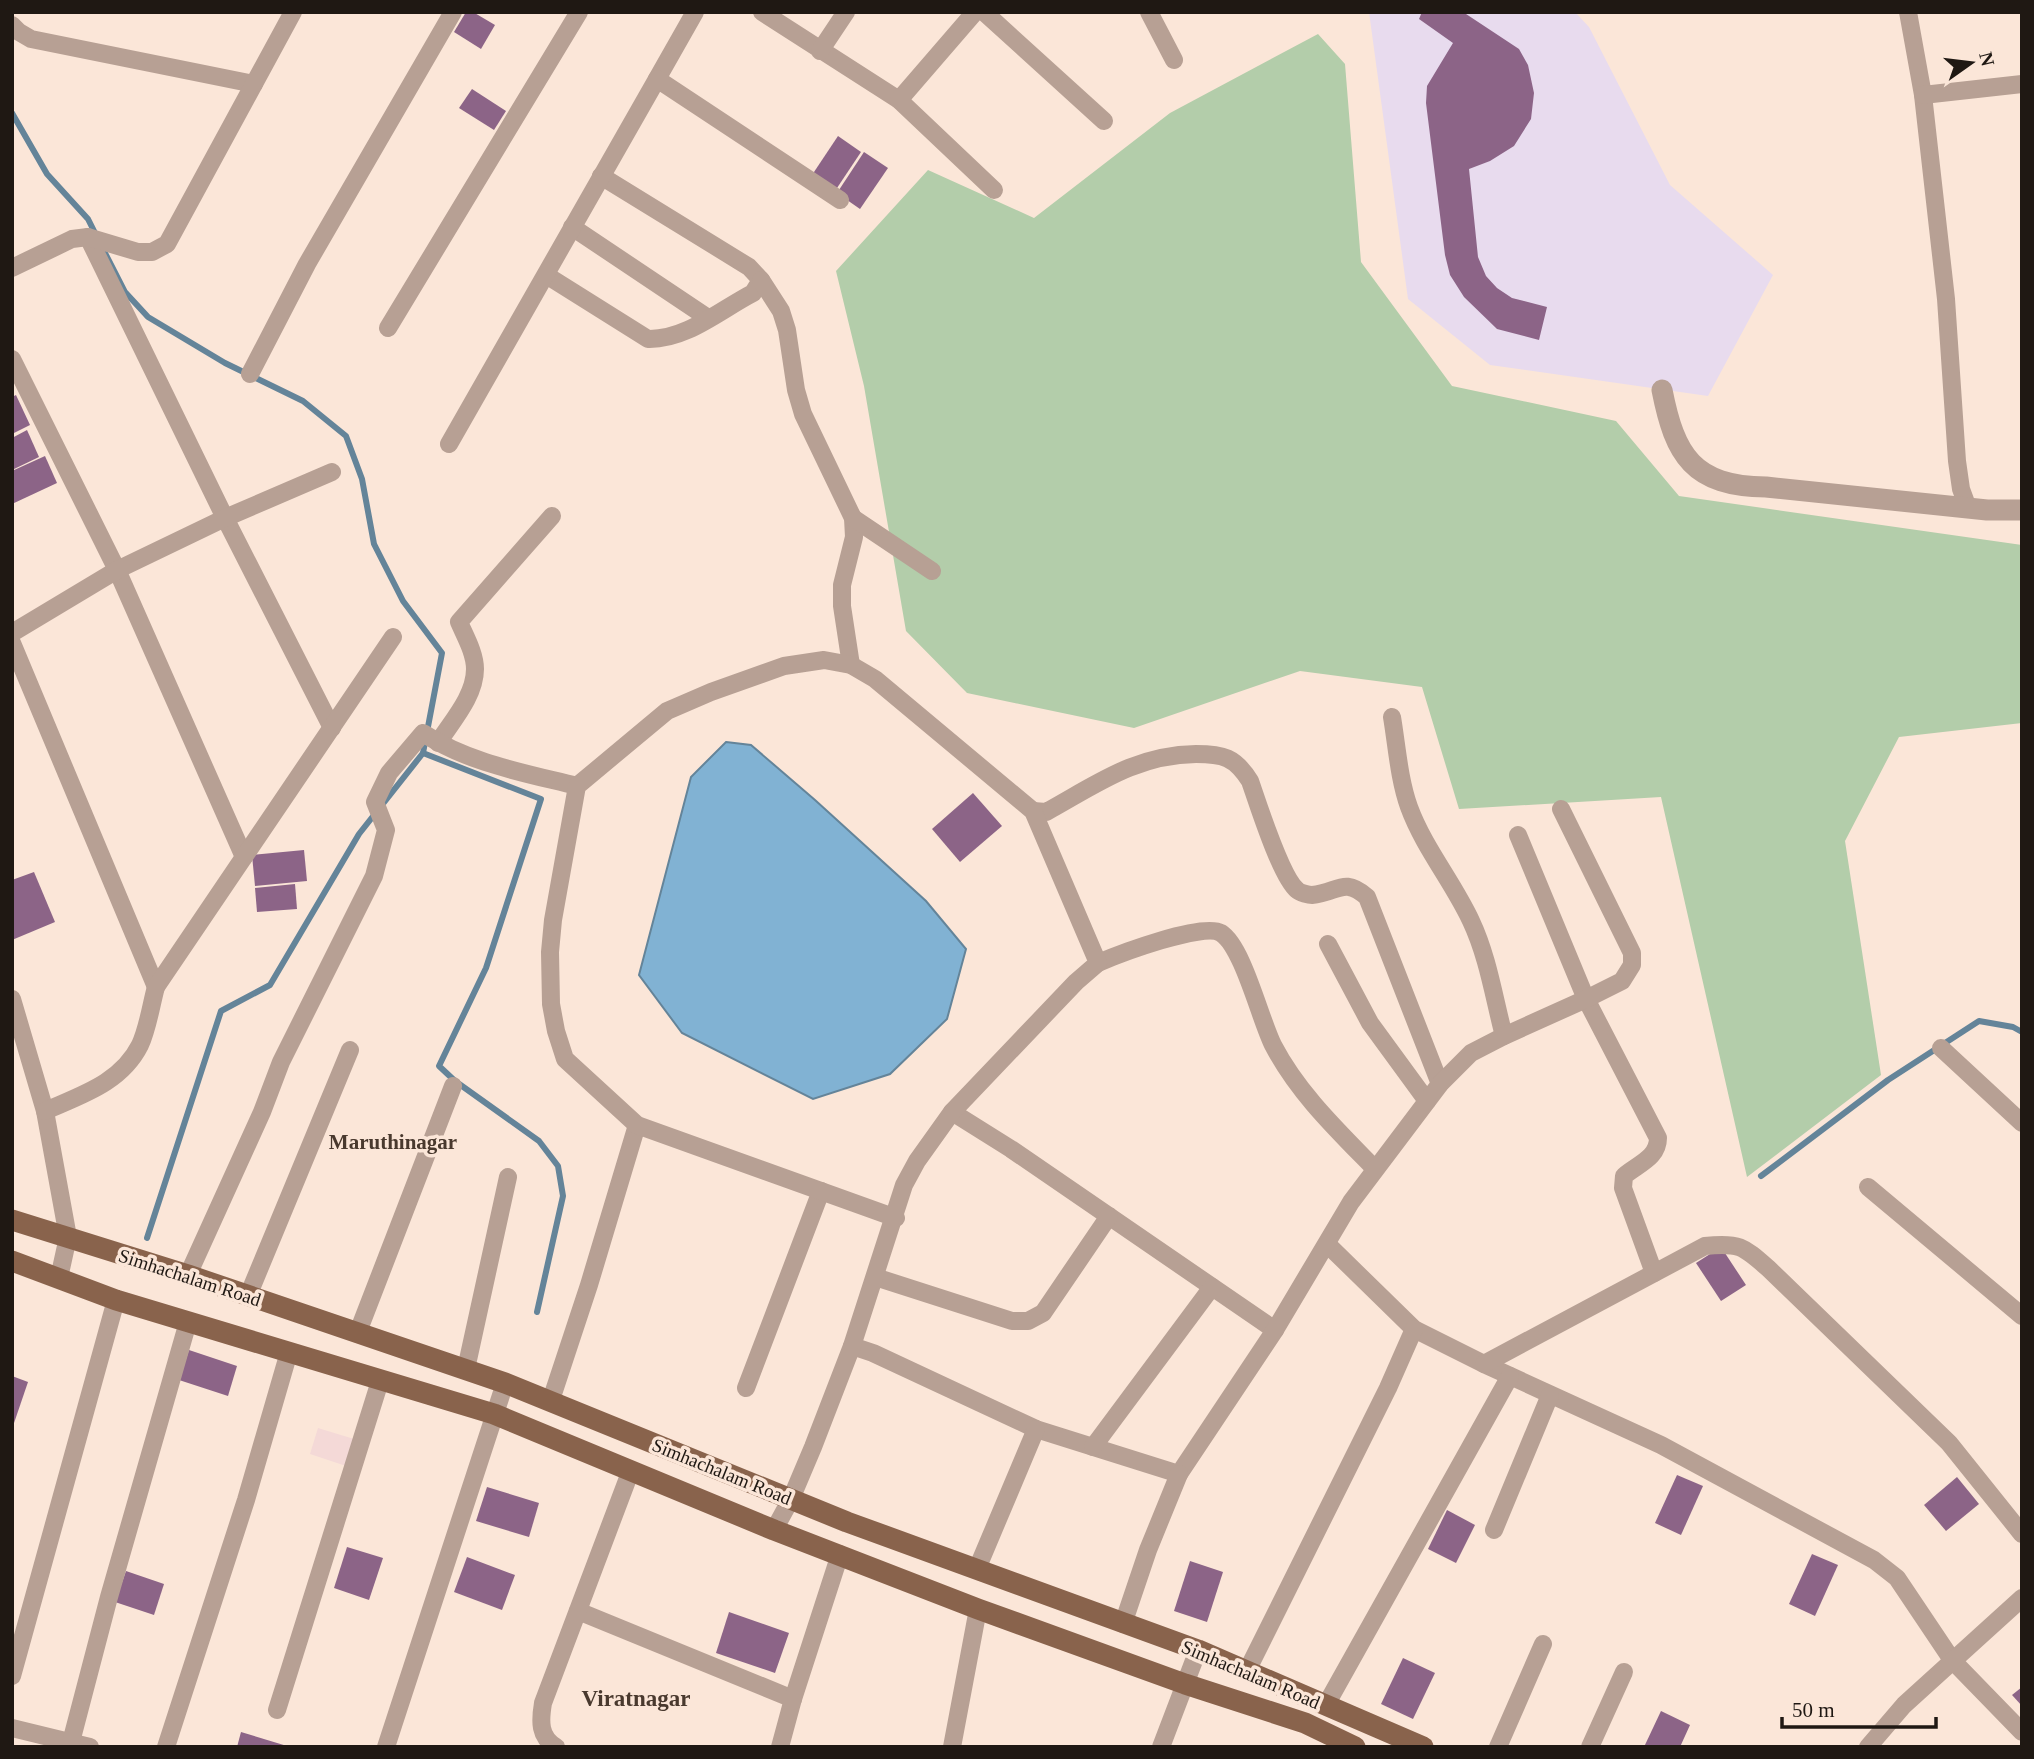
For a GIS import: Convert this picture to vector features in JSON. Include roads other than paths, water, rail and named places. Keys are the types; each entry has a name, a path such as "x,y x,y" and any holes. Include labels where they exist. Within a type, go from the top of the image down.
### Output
{"main road":[{"name":"Simhachalam Road","path":"12,1220 188,1275 551,1400 791,1499 1198,1650 1423,1747"},
{"path":"12,1261 116,1300 494,1415 774,1530 978,1609 1185,1684 1305,1723 1356,1747"}],"street":[{"path":"12,268 72,239 89,237 138,252 152,252 167,244 293,12"},
{"path":"250,374 307,264 453,12"},
{"path":"388,328 579,12"},
{"path":"449,444 695,12"},
{"path":"762,12 899,100 994,190"},
{"path":"820,51 846,12"},
{"path":"899,100 975,12"},
{"path":"984,12 1104,121"},
{"path":"1149,12 1174,60"},
{"path":"1908,12 1923,95 1946,299 1957,461 1961,489 1968,508"},
{"path":"12,24 31,39 254,84"},
{"path":"657,79 840,200"},
{"path":"1923,95 2022,84"},
{"path":"601,176 750,267 781,311 803,414 853,518 854,537 842,585 842,606 851,665"},
{"path":"572,227 708,318"},
{"path":"89,237 225,518 332,728"},
{"path":"546,275 648,339 662,339 679,334 753,293 761,280"},
{"path":"12,359 117,570 244,857"},
{"path":"1662,390 1669,426 1684,457 1713,478 1744,486 1766,486 1987,510 2022,510"},
{"path":"12,633 117,570 225,518 332,472"},
{"path":"188,1275 262,1112 281,1062 374,876 386,830 375,802 389,774 431,738 471,691 475,668 459,622 552,516"},
{"path":"853,518 932,571"},
{"path":"45,1111 95,1089 124,1070 141,1043 156,987 393,637"},
{"path":"12,643 156,987"},
{"path":"896,1217 638,1125 565,1059 553,1018 549,979 553,920 577,786 667,711 784,666 824,660 851,665 875,679 1033,811 1098,963"},
{"path":"1392,717 1409,806 1419,829 1471,921 1482,949 1504,1036"},
{"path":"431,738 473,757 512,770 577,786"},
{"path":"1033,811 1046,812 1134,764 1161,757 1217,754 1232,761 1250,781 1287,877 1298,891 1311,895 1343,886 1356,887 1367,897 1440,1084"},
{"path":"1123,1624 1148,1550 1179,1474 1275,1330 1375,1169 1440,1084 1471,1053 1622,981 1632,965 1632,953 1561,808"},
{"path":"1518,835 1586,999 1658,1138 1658,1148 1651,1157 1624,1176 1623,1188 1654,1273"},
{"path":"774,1530 791,1499 852,1346 896,1217 904,1185 917,1161 952,1112 1076,982 1098,963 1126,950 1206,930 1222,934 1235,948 1272,1043 1296,1083 1375,1169"},
{"path":"1328,944 1370,1023 1427,1101"},
{"path":"12,999 45,1111 68,1237 59,1278"},
{"path":"1941,1048 2022,1123"},
{"path":"248,1296 349,1050"},
{"path":"358,1332 453,1086"},
{"path":"952,1112 1275,1330"},
{"path":"551,1400 638,1125"},
{"path":"466,1369 508,1177"},
{"path":"1868,1187 2022,1317"},
{"path":"746,1388 821,1191"},
{"path":"875,1277 1012,1321 1028,1321 1043,1313 1109,1216"},
{"path":"1484,1364 1705,1246 1730,1243 1751,1253 1949,1443 2022,1534"},
{"path":"1327,1244 1414,1329 1661,1445 1874,1560 1897,1578 1952,1660 2022,1732"},
{"path":"1093,1447 1212,1287"},
{"path":"12,1676 116,1300"},
{"path":"71,1742 108,1597 188,1322"},
{"path":"1247,1671 1388,1388 1414,1329"},
{"path":"852,1346 873,1353 1036,1429 1179,1474"},
{"path":"166,1747 246,1500 289,1352"},
{"path":"1326,1705 1510,1376"},
{"path":"276,1710 380,1381"},
{"path":"386,1747 505,1383"},
{"path":"1494,1530 1550,1395"},
{"path":"976,1569 1036,1429"},
{"path":"556,1747 549,1743 542,1732 540,1720 543,1703 631,1470"},
{"path":"780,1747 840,1554"},
{"path":"1868,1747 1904,1705 2022,1598"},
{"path":"951,1747 978,1609"},
{"path":"578,1611 793,1699"},
{"path":"1498,1747 1543,1644"},
{"path":"1161,1747 1198,1650"},
{"path":"1590,1747 1624,1672"},
{"path":"12,1728 90,1747"}],"water":[{"path":"726,742 751,745 815,800 926,901 966,949 947,1019 890,1074 813,1099 682,1033 639,975 691,777"}],"waterway":[{"path":"12,113 47,174 88,219 96,235"},
{"path":"104,251 125,292 148,317 225,363 303,401 346,436 362,479 374,544 403,601 442,653 423,753 541,799 486,968 439,1066 455,1081 539,1141 558,1166 563,1196 537,1312"},
{"path":"147,1238 221,1011 270,985 359,834 423,753"},
{"path":"1761,1176 1888,1080 1979,1021 2013,1027 2022,1032"}],"district":[{"name":"Maruthinagar","path":"393,1142"},
{"name":"Viratnagar","path":"636,1698"}]}
